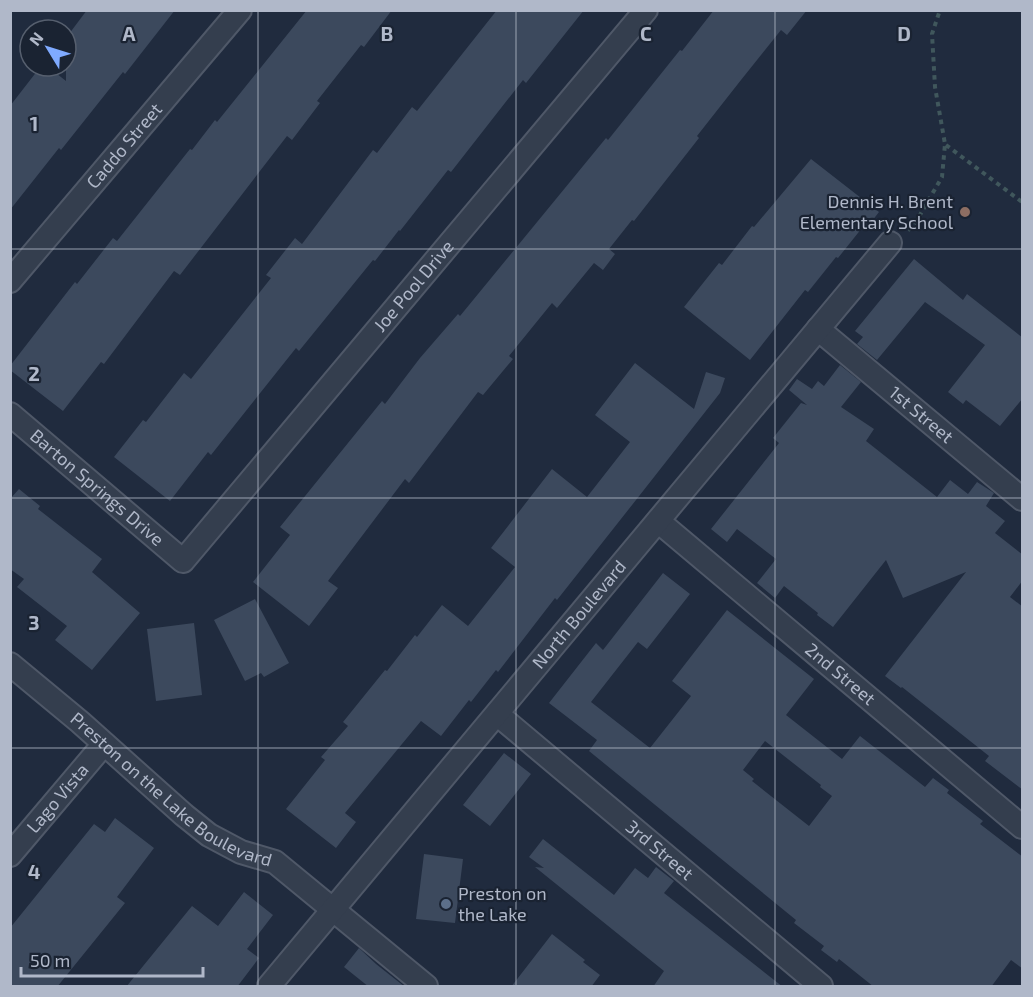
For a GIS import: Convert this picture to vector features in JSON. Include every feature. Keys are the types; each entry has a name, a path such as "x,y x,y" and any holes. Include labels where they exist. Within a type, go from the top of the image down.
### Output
{"street":[{"name":"Caddo Street","path":"10,281 240,10"},
{"name":"Joe Pool Drive","path":"183,561 646,10"},
{"name":"North Boulevard","path":"269,987 890,243"},
{"name":"1st Street","path":"818,329 1023,499"},
{"name":"Barton Springs Drive","path":"10,414 183,561"},
{"name":"2nd Street","path":"658,521 1023,827"},
{"name":"Preston on the Lake Boulevard","path":"10,664 209,835 241,852 275,862 426,987"},
{"name":"3rd Street","path":"497,714 821,987"},
{"name":"Lago Vista","path":"10,855 104,744"}],"path":[{"path":"890,243 912,227 942,177 945,144 935,87 932,34 940,10"},
{"path":"945,144 1023,202"}],"building":[{"path":"87,10 175,10 125,74 123,72 10,210 10,106 32,78 62,78 66,81 66,78 78,78 78,22"},
{"path":"307,10 392,10 364,47 361,45 317,101 320,103 292,140 287,136 180,275 174,271 104,364 101,362 63,411 10,370 10,366 75,282 77,284 113,238 117,241 190,149 192,150 215,120 217,122"},
{"path":"497,10 584,10 526,83 523,80 451,172 448,170 375,261 373,260 299,351 296,348 211,455 208,452 170,501 114,457 143,420 146,422 184,373 191,379 271,278 266,275 295,238 302,244 373,150 377,153 412,107 417,111"},
{"path":"714,10 807,10 787,35 781,30 697,136 699,138 609,249 615,254 603,270 594,263 557,308 552,303 509,356 513,359 483,395 478,392 409,483 405,479 328,581 338,588 309,626 253,582 290,535 280,527 382,401 385,404 420,358 458,314 460,316"},
{"path":"811,159 879,212 865,230 862,228 838,258 836,257 808,292 805,290 750,360 684,307 719,263 722,265 752,226 754,227"},
{"path":"914,259 963,300 967,294 1023,338 1023,398 1000,426 966,400 963,404 948,392 985,345 925,302 877,360 857,344 863,337 855,331"},
{"path":"635,363 694,409 706,372 725,378 720,393 498,672 496,670 471,702 469,700 441,736 421,721 345,813 356,822 336,848 286,809 325,760 321,757 348,726 343,722 442,605 468,626 515,567 491,548 552,469 587,497 630,442 595,415"},
{"path":"840,365 861,382 841,407 874,429 866,441 937,497 950,480 968,494 977,482 994,493 986,506 1005,521 995,533 1023,555 1023,580 1010,597 1023,607 1023,790 985,761 989,756 885,676 966,572 903,598 886,560 833,627 784,586 775,598 757,583 776,559 737,529 727,542 711,529 779,443 773,438 801,403 807,405 789,390 797,379 812,389 818,381 824,386"},
{"path":"19,489 40,506 38,509 102,559 92,572 140,613 92,670 55,640 67,626 17,587 24,579 10,569 10,499"},
{"path":"663,573 690,594 647,649 638,642 591,702 650,748 691,696 672,681 727,610 814,679 786,715 842,759 860,736 925,787 933,778 949,790 947,793 983,821 980,824 1023,857 1023,969 1011,960 991,987 874,987 839,959 837,962 821,950 824,946 794,923 796,920 589,751 597,740 549,703 596,643 603,650","holes":["765,741 821,785 820,787 832,796 809,826 752,781 754,779 743,770"]},
{"path":"255,599 289,663 264,677 261,673 245,681 214,620"},
{"path":"194,623 202,695 156,701 147,629"},
{"path":"504,753 531,774 490,826 463,805"},
{"path":"115,818 154,848 117,897 125,903 57,987 10,987 10,928 94,824 105,832"},
{"path":"543,839 614,895 635,868 648,878 656,867 674,881 664,893 783,987 653,987 664,971 535,867 544,868 529,857"},
{"path":"424,854 463,859 455,923 416,919"},
{"path":"244,892 273,915 247,949 259,958 237,987 126,987 192,906 218,926"},
{"path":"552,934 600,975 591,987 511,987"},
{"path":"359,948 405,987 369,987 344,967"}],"place":[{"name":"Dennis H. Brent Elementary School","path":"965,212"},
{"name":"Preston on the Lake","path":"446,904"}]}
